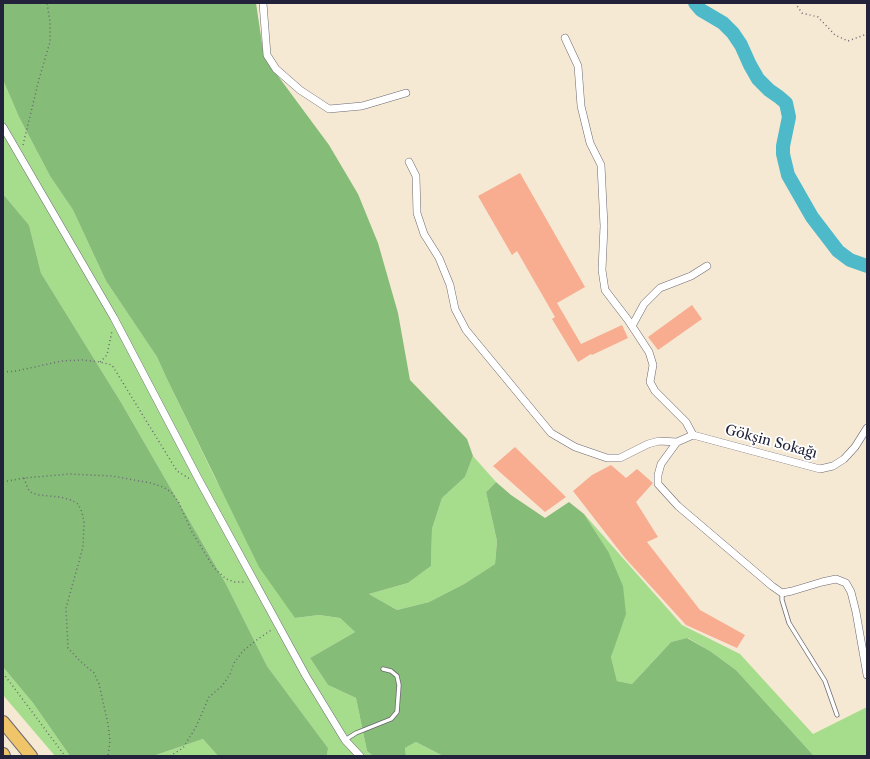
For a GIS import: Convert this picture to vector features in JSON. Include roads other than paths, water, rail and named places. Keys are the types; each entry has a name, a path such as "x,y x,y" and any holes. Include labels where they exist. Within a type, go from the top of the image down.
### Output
{"highway":[{"path":"3,722 31,756"}],"street":[{"path":"263,3 267,54 276,69 300,90 329,109 362,106 406,93"},
{"path":"409,162 416,176 417,213 424,234 439,258 450,285 455,309 466,330 550,434 575,447 607,458 620,458 648,444 659,441 677,442 693,435 686,422 655,392 650,382 653,365 649,352 606,290 602,270 604,226 601,165 590,143 581,106 578,66 565,38"},
{"path":"3,127 114,318 202,485 306,676 345,740 360,756"},
{"path":"632,326 644,304 660,288 691,276 707,266"},
{"name":"Gökşin Sokağı","path":"693,435 820,469 833,466 844,459 855,447 867,428"},
{"path":"677,442 661,464 658,475 658,484 678,506 772,586 782,593 836,579 846,583 851,592 856,612 867,675"}],"lane":[{"path":"782,593 782,600 789,623 825,681 837,715"},
{"path":"345,740 356,733 391,719 397,712 399,685 397,676 391,671 384,669"}],"waterway":[{"path":"695,3 701,10 723,23 733,33 741,45 758,79 786,103 789,117 783,146 783,154 788,175 812,217 838,251 850,260 867,266"}]}
